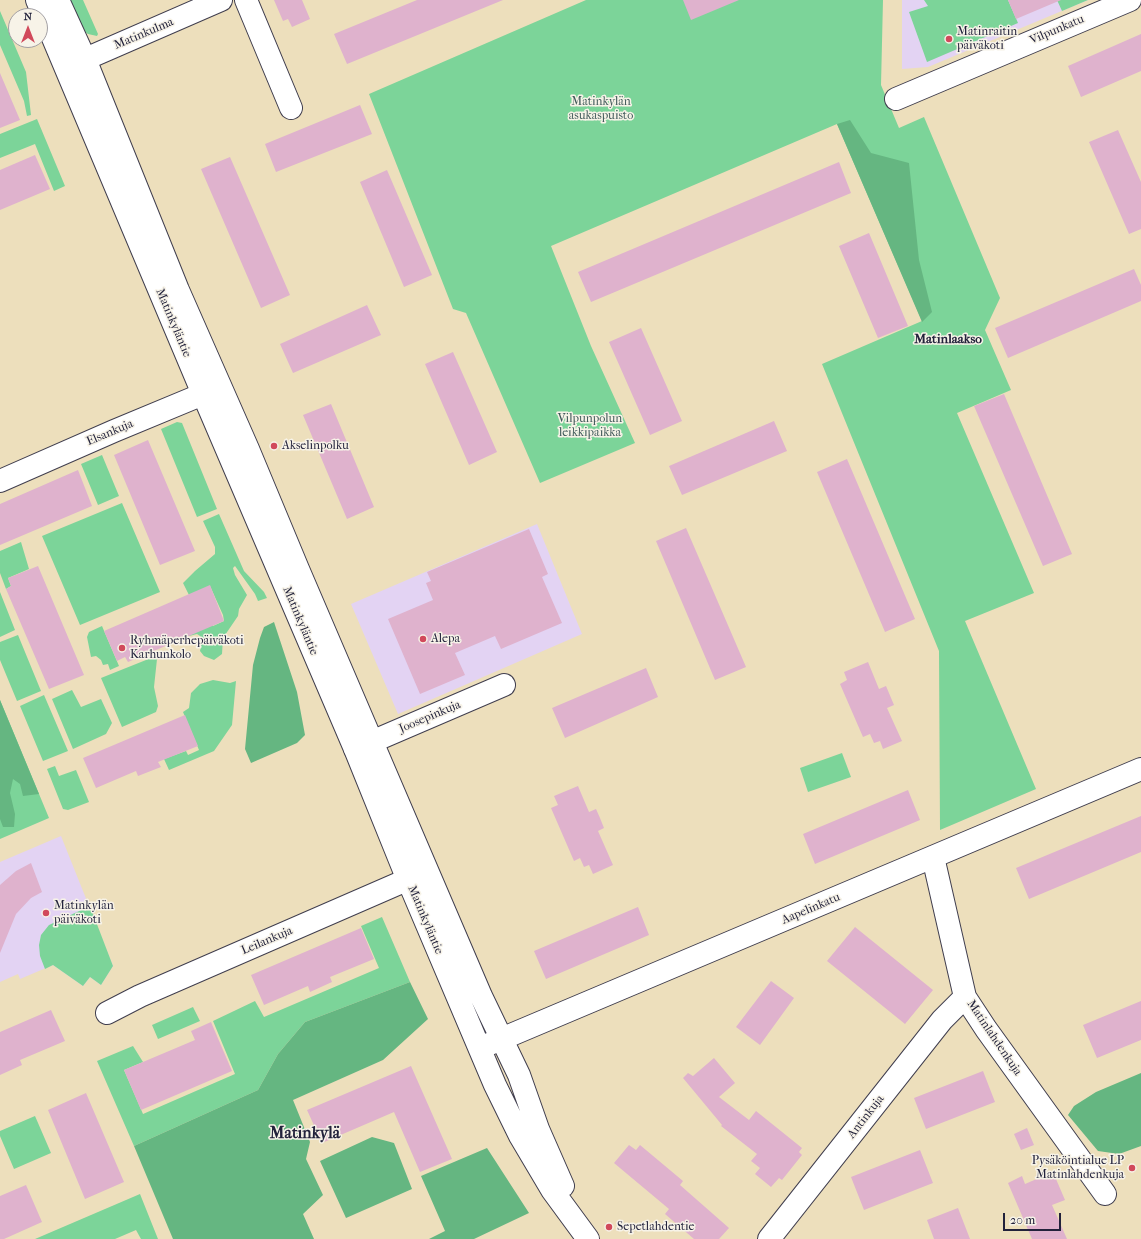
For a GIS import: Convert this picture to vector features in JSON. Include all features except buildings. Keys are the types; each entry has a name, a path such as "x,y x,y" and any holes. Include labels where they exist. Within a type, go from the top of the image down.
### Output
{"street":[{"name":"Matinkyläntie","path":"37,0 66,67 118,167 128,191 178,290 211,391 248,449 298,569 364,746 408,880 495,1086 520,1136 552,1190 585,1235"},
{"name":"Matinkyläntie","path":"58,0 86,59 118,167"},
{"name":"Matinkulma","path":"66,67 221,0"},
{"path":"246,0 292,108"},
{"name":"Vilpunkatu","path":"896,99 1130,0"},
{"name":"Elsankuja","path":"0,482 211,391"},
{"name":"Joosepinkuja","path":"364,746 504,685"},
{"name":"Matinkyläntie","path":"364,746 428,871 481,996 520,1075 538,1129 585,1235"},
{"name":"Aapelinkatu","path":"480,1048 1141,769"},
{"name":"Matinlahdenkuja","path":"933,857 966,997 986,1029 1105,1194"},
{"name":"Leilankuja","path":"106,1013 140,996 428,871"},
{"name":"Antinkuja","path":"769,1239 942,1020 966,997"}],"shaded area":[{"name":"Matinraitin päiväkoti","path":"902,0 1088,0 928,67 902,69"},
{"path":"537,524 582,634 398,714 351,604"},
{"name":"Matinkylän päiväkoti","path":"61,836 113,966 101,985 90,977 83,986 53,965 20,979 18,974 0,982 0,862"}],"green space":[{"path":"65,0 83,0 98,34 97,36 88,34 80,29"},
{"name":"Matinkylän asukaspuisto","path":"586,0 883,0 881,85 899,128 924,117 1000,298 985,330 1011,390 957,413 1034,593 965,621 1036,789 940,830 939,651 822,364 922,321 837,124 551,246 591,346 635,443 540,483 466,313 453,309 369,94"},
{"path":"924,0 1008,0 1018,23 927,62 909,12 928,6"},
{"path":"1057,0 1088,0 1062,11"},
{"path":"0,11 8,30 8,48 16,48 26,72 31,115 27,116 24,101 0,45"},
{"path":"37,119 65,186 54,191 35,144 0,158 0,134"},
{"path":"850,120 871,153 909,163 919,260 932,312 922,322 837,124"},
{"path":"177,422 182,423 217,509 197,517 161,429"},
{"path":"102,455 119,496 98,505 81,464"},
{"path":"122,503 160,592 80,625 42,536"},
{"path":"219,514 244,571 264,592 267,598 258,601 255,594 235,566 233,568 235,575 247,595 239,609 238,616 223,638 222,654 214,660 204,656 200,651 202,641 200,636 197,634 189,636 187,631 211,621 213,626 224,621 223,615 210,586 189,595 183,583 215,554 215,547 203,521"},
{"path":"21,542 29,569 8,578 11,586 6,589 0,573 0,551"},
{"path":"0,592 15,630 0,637"},
{"path":"274,622 297,692 305,735 297,743 251,763 245,749 253,665 264,627"},
{"path":"102,626 119,666 110,670 108,664 103,665 101,660 96,656 91,657 87,637 89,632"},
{"path":"18,635 41,691 17,701 0,660 0,642"},
{"path":"151,658 157,659 154,687 158,706 156,712 122,727 101,678"},
{"path":"213,680 230,683 236,681 232,725 214,751 169,770 164,759 186,751 188,755 199,750 183,712 189,708 191,693 200,684"},
{"path":"72,690 81,707 101,699 112,723 106,734 73,749 52,699"},
{"path":"44,695 68,751 43,761 20,706"},
{"path":"0,700 49,818 0,839"},
{"path":"0,700 39,794 23,796 20,784 13,779 10,793 15,814 14,827 3,827 0,819"},
{"path":"842,753 851,777 808,792 800,768"},
{"path":"55,766 59,776 76,770 89,802 68,810 63,809 47,769"},
{"path":"90,906 113,966 101,985 90,977 83,986 53,965 45,969 40,956 39,945 41,935 49,925"},
{"path":"382,917 410,982 305,1022 278,1054 258,1090 134,1146 97,1061 133,1046 143,1062 124,1070 143,1114 235,1074 213,1021 255,1001 264,1017 379,968 361,926"},
{"path":"410,982 428,1019 383,1060 293,1100 310,1142 306,1159 323,1195 303,1214 314,1239 173,1239 134,1146 258,1090 278,1054 305,1022"},
{"path":"193,1007 200,1021 158,1039 152,1025"},
{"path":"1141,1073 1141,1146 1119,1154 1098,1151 1068,1115 1074,1106 1096,1092"},
{"path":"35,1116 51,1153 14,1169 0,1136 0,1131"},
{"path":"372,1137 394,1143 412,1189 346,1218 320,1161"},
{"path":"487,1148 529,1213 474,1239 429,1239 445,1231 421,1176"},
{"path":"140,1194 158,1239 141,1239 136,1230 115,1239 35,1239"}],"place":[{"name":"Matinraitin päiväkoti","path":"949,39"},
{"name":"Akselinpolku","path":"274,446"},
{"name":"Alepa","path":"423,639"},
{"name":"Ryhmäperhepäiväkoti Karhunkolo","path":"122,648"},
{"name":"Matinkylän päiväkoti","path":"46,913"},
{"name":"Pysäköintialue LP Matinlahdenkuja","path":"1132,1168"},
{"name":"Sepetlahdentie","path":"609,1227"}],"district":[{"name":"Matinlaakso","path":"948,340"},
{"name":"Matinkylä","path":"305,1134"}],"park label":[{"name":"Vilpunpolun leikkipaikka","path":"590,426"}]}
